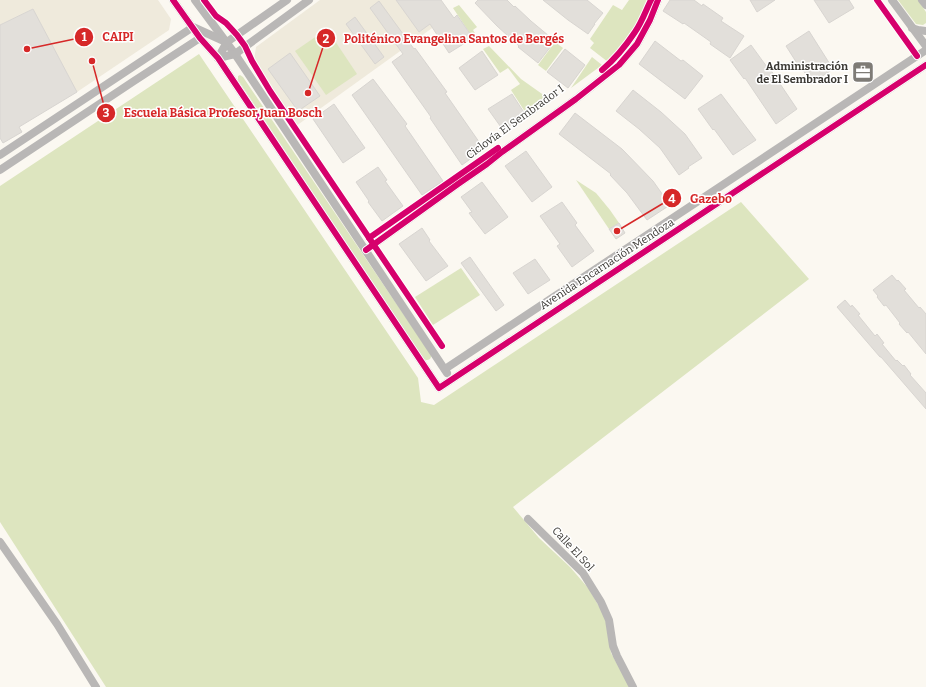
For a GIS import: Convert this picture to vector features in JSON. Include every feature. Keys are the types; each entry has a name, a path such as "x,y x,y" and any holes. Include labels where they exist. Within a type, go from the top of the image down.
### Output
{"street":[{"path":"173,0 200,38 218,58"},
{"path":"195,0 227,42 451,379"},
{"path":"218,58 227,42 286,0"},
{"path":"218,58 235,54 309,0"},
{"path":"366,250 576,99 619,65 636,44 650,20 658,0"},
{"path":"892,0 926,46"},
{"path":"922,0 926,5"},
{"path":"192,27 227,42"},
{"path":"0,155 192,27"},
{"path":"912,28 926,31"},
{"path":"0,170 200,38"},
{"name":"Avenida Encarnación Mendoza","path":"445,369 926,50"},
{"name":"Avenida Encarnación Mendoza","path":"218,58 439,388 926,65"},
{"name":"Calle El Sol","path":"528,519 583,573 601,602 609,620 617,656 633,687"},
{"path":"0,542 57,624 96,687"}],"shaded area":[{"path":"0,0 158,0 171,19 169,30 77,92 33,9 0,25"},
{"path":"320,0 417,0 435,26 296,126 254,60 256,47"}],"green space":[{"path":"629,0 647,0 638,22 608,62 590,48 594,43 590,39 613,5 622,10"},
{"path":"898,0 918,0 926,12 926,23 923,25 916,24"},
{"path":"459,5 477,27 473,30 476,35 473,38 453,8"},
{"path":"327,29 357,74 326,95 295,51"},
{"path":"555,42 563,48 546,71 538,65"},
{"path":"489,46 521,79 552,101 529,118 511,90 520,84 508,68 500,73 483,49"},
{"path":"199,54 418,378 421,402 434,405 741,202 809,279 513,507 539,538 570,567 589,589 605,617 611,653 629,687 106,687 0,522 0,186"},
{"path":"592,57 602,65 571,88"},
{"path":"240,75 243,77 431,355 430,359 426,360 423,358 238,80 238,76"},
{"path":"576,180 596,193 619,223 609,229"},
{"path":"461,268 480,295 433,325 415,297"}],"building":[{"path":"396,0 441,0 454,18 457,15 473,38 449,53 430,24 419,32"},
{"path":"478,0 507,0 555,41 538,63 518,47 519,46 475,3"},
{"path":"543,0 587,0 603,13 588,34"},
{"path":"670,0 694,0 702,6 703,4 723,18 721,21 744,36 730,58 710,44 711,42 684,23 683,24 663,11"},
{"path":"750,0 775,0 757,12"},
{"path":"814,0 849,0 854,8 829,23"},
{"path":"379,1 447,92 445,93 484,149 462,165 430,118 431,117 392,62 403,54 370,8"},
{"path":"33,9 77,92 19,127 22,132 3,143 0,138 0,25"},
{"path":"355,17 384,57 375,64 346,24"},
{"path":"809,31 833,69 812,83 786,46"},
{"path":"655,41 703,76 685,99 639,64"},
{"path":"751,45 767,67 768,66 797,109 776,124 745,78 744,79 730,60"},
{"path":"565,49 585,65 568,88 547,72"},
{"path":"482,51 498,75 475,90 459,68"},
{"path":"290,53 320,96 298,111 268,69"},
{"path":"373,79 407,124 405,126 443,181 422,195 352,95"},
{"path":"633,90 661,112 685,134 702,158 679,175 660,148 616,111"},
{"path":"512,94 527,117 518,124 516,121 503,130 488,109"},
{"path":"721,94 756,140 733,155 698,109"},
{"path":"334,104 365,148 343,163 313,119"},
{"path":"575,113 622,149 653,181 670,205 647,220 627,193 610,175 611,174 559,134"},
{"path":"526,151 552,187 532,202 505,166"},
{"path":"378,167 387,180 385,181 403,206 382,221 356,182"},
{"path":"482,182 508,217 485,234 469,213 472,212 461,197"},
{"path":"562,202 577,223 575,225 594,251 572,267 557,246 560,244 540,216"},
{"path":"619,223 625,233 616,239 609,229"},
{"path":"422,228 430,240 429,241 448,266 426,281 399,244"},
{"path":"470,257 504,305 496,311 461,263"},
{"path":"535,259 550,280 528,294 513,273"},
{"path":"892,275 906,289 904,290 926,314 926,354 908,332 907,333 899,324 900,323 886,305 884,306 873,290"},
{"path":"845,300 860,314 858,315 875,336 877,334 884,343 882,344 896,361 897,360 903,366 904,365 911,374 910,375 926,393 926,409 837,307"}],"cycle path":[{"path":"173,0 200,38 218,58 439,388 926,65"},
{"path":"204,0 216,16 226,23 245,46 270,91 442,346"},
{"path":"602,70 616,57 632,37 651,0"},
{"path":"366,250 576,99 619,65 637,44 650,20 658,0"},
{"path":"877,0 917,56"},
{"name":"Ciclovía El Sembrador I","path":"369,238 498,148"}],"place":[{"name":"CAIPI","path":"27,49"},
{"name":"Escuela Básica Profesor Juan Bosch","path":"92,61"},
{"name":"Administración de El Sembrador I","path":"863,72"},
{"name":"Politénico Evangelina Santos de Bergés","path":"308,93"},
{"name":"Gazebo","path":"617,231"}]}
